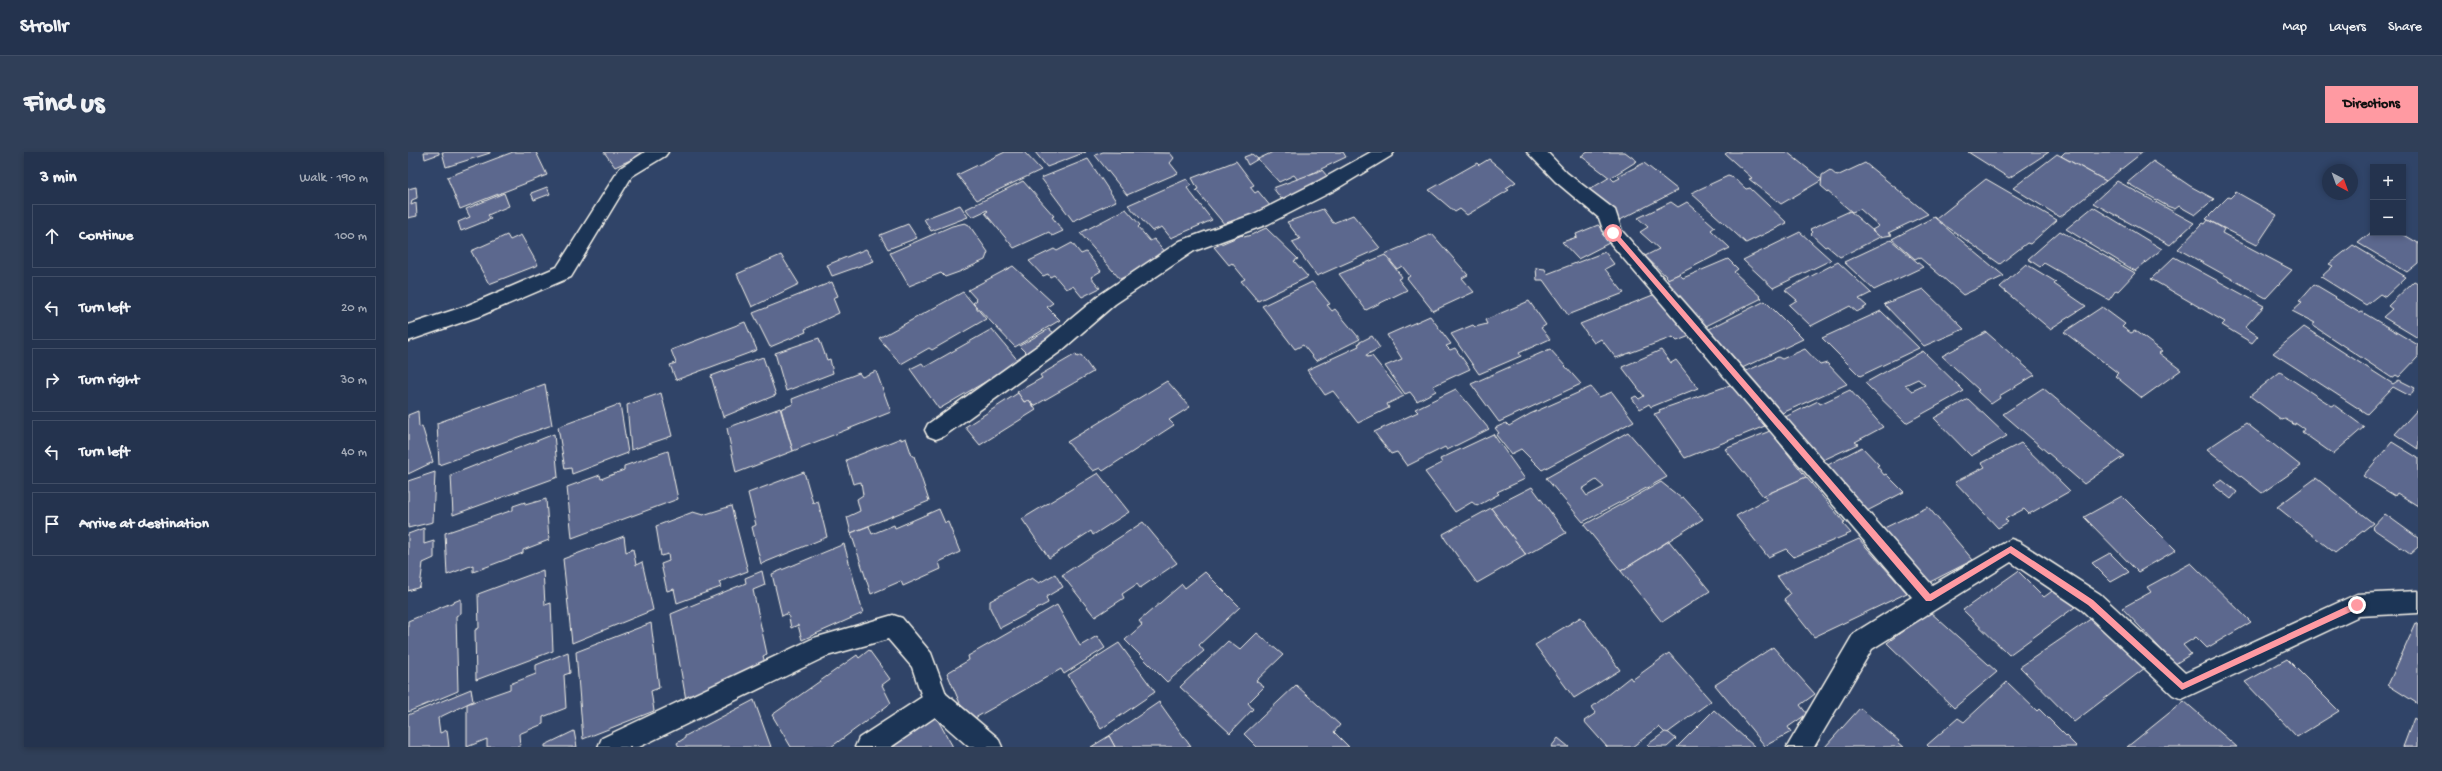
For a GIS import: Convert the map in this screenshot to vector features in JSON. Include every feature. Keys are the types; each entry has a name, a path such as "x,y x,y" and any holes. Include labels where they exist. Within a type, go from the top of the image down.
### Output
{"street":[{"path":"408,333 472,311 564,272 626,172 659,152"},
{"path":"936,430 1054,345 1108,299 1181,250 1261,219 1326,186 1385,152"},
{"path":"1536,152 1561,178 1608,215 1613,233 1929,599"},
{"path":"1800,747 1863,641 2011,549 2091,602 2182,687 2357,605 2418,602"},
{"path":"611,747 823,646 893,626 922,661 936,702 989,747"},
{"path":"868,747 936,702"}],"building":[{"path":"424,152 439,152 439,154 425,159"},
{"path":"442,152 490,152 490,153 446,167"},
{"path":"513,152 536,152 547,175 460,209 447,177"},
{"path":"604,152 648,152 615,167"},
{"path":"1005,152 1024,152 1041,170 977,200 957,175"},
{"path":"1035,152 1086,152 1047,167"},
{"path":"1103,152 1170,153 1174,158 1170,163 1178,173 1127,195 1095,155"},
{"path":"1273,152 1343,152 1346,157 1298,180 1294,175 1279,182 1258,159"},
{"path":"1588,152 1625,152 1637,161 1610,178 1581,156"},
{"path":"1728,152 1787,152 1822,180 1781,204 1749,179 1752,178 1725,154"},
{"path":"1968,152 2049,152 2009,178"},
{"path":"2065,152 2143,152 2106,181 2061,156"},
{"path":"1252,154 1258,159 1248,165 1244,157"},
{"path":"2057,154 2106,181 2060,217 2013,188"},
{"path":"1088,159 1116,201 1073,221 1041,178"},
{"path":"1489,159 1516,182 1506,188 1509,190 1467,215 1460,209 1455,212 1429,190 1477,163 1479,165"},
{"path":"1236,161 1254,185 1250,187 1255,193 1258,191 1271,207 1225,225 1196,190 1198,189 1192,178"},
{"path":"2153,161 2190,186 2214,199 2195,215 2179,206 2175,209 2167,206 2127,183"},
{"path":"1644,163 1678,190 1620,220 1587,191 1610,177 1614,181 1620,178 1618,176"},
{"path":"1865,163 1928,214 1888,233 1892,235 1880,237 1872,230 1879,226 1860,209 1852,212 1821,186 1822,175 1830,170 1837,176"},
{"path":"1322,170 1332,182 1283,201 1273,188"},
{"path":"1728,176 1734,178 1746,189 1750,188 1787,223 1746,243 1691,193"},
{"path":"1187,179 1191,185 1187,188 1212,220 1171,238 1162,227 1152,231 1128,205"},
{"path":"1986,179 2057,220 2030,244 2027,243 2000,264 1936,219"},
{"path":"1023,181 1054,216 1052,217 1063,231 1052,236 1049,232 1014,248 985,213 988,211 987,210 972,217 966,209"},
{"path":"2117,181 2194,223 2170,245 2093,203"},
{"path":"416,187 417,198 412,200 411,205 416,203 417,216 408,218 408,189"},
{"path":"547,187 550,194 534,200 531,193"},
{"path":"2236,192 2277,215 2257,245 2206,219 2228,197 2230,198"},
{"path":"504,193 509,206 488,215 491,219 461,231 458,222 470,217 466,209"},
{"path":"1671,202 1678,207 1687,202 1715,227 1711,230 1730,248 1669,279 1645,256 1659,249 1640,232 1648,227 1638,218"},
{"path":"960,205 968,217 931,231 924,219"},
{"path":"2093,207 2162,249 2135,271 2066,229"},
{"path":"1126,209 1140,225 1138,227 1150,241 1154,239 1168,255 1120,279 1080,233"},
{"path":"1323,209 1333,223 1353,215 1380,248 1317,276 1292,242 1300,239 1287,222"},
{"path":"1850,211 1880,237 1840,257 1827,246 1825,247 1811,234 1813,232 1810,229"},
{"path":"1934,217 2004,276 1963,295 1919,257 1915,259 1892,239"},
{"path":"2208,220 2224,229 2222,233 2292,270 2266,298 2178,249 2203,223 2205,224"},
{"path":"965,223 969,225 988,252 985,260 945,277 941,273 909,286 890,253 952,226"},
{"path":"908,224 917,238 888,249 880,235"},
{"path":"1598,225 1606,232 1602,234 1611,242 1578,259 1562,242 1577,237 1576,234"},
{"path":"1266,228 1298,259 1294,261 1308,277 1258,301 1241,281 1245,279 1232,263 1229,265 1214,247 1242,235 1244,237 1251,235"},
{"path":"2060,231 2135,273 2118,291 2116,290 2109,300 2044,263 2040,267 2028,259"},
{"path":"1800,232 1831,260 1773,288 1743,260"},
{"path":"2370,233 2370,236 2406,236 2418,243 2418,263 2407,272 2358,243"},
{"path":"1432,234 1468,275 1462,278 1474,292 1433,311 1407,278 1410,276 1402,266 1397,269 1385,254"},
{"path":"507,235 510,240 521,235 538,265 489,284 471,251"},
{"path":"1891,240 1923,267 1874,290 1844,262"},
{"path":"1072,243 1081,254 1086,252 1101,271 1091,277 1100,288 1082,297 1073,286 1066,289 1054,275 1050,277 1048,274 1043,276 1029,261 1054,249 1057,251"},
{"path":"2353,245 2406,277 2385,297 2380,294 2366,305 2321,277 2333,266 2329,264"},
{"path":"866,249 874,261 832,276 827,265"},
{"path":"1605,252 1614,264 1605,269 1624,293 1568,315 1543,280 1537,280 1536,268 1545,269 1547,274"},
{"path":"781,255 799,284 752,307 737,274"},
{"path":"1385,255 1402,277 1398,279 1407,290 1366,310 1339,274"},
{"path":"2174,257 2264,306 2245,327 2258,336 2252,343 2222,325 2225,322 2151,279"},
{"path":"1728,259 1738,269 1734,272 1762,298 1704,327 1679,301 1682,299 1665,280 1679,274 1683,278"},
{"path":"1838,262 1871,293 1859,299 1867,306 1857,312 1850,306 1811,326 1789,305 1797,300 1785,290"},
{"path":"2026,264 2056,282 2054,284 2086,306 2050,329 2000,287"},
{"path":"1013,266 1053,303 1047,307 1060,320 1015,347 973,303 977,300 968,290"},
{"path":"2414,281 2418,283 2418,338 2383,317 2392,309 2388,306"},
{"path":"832,282 838,296 833,298 839,313 805,329 806,332 770,347 753,313"},
{"path":"1312,282 1330,304 1327,305 1332,311 1335,309 1360,339 1316,361 1303,345 1295,349 1262,306"},
{"path":"2314,284 2360,313 2362,312 2418,345 2418,357 2399,377 2396,375 2392,378 2312,325 2315,323 2292,311 2302,302 2299,301"},
{"path":"1923,289 1964,329 1924,346 1884,304"},
{"path":"963,292 986,319 932,350 929,348 901,364 879,338"},
{"path":"1658,293 1688,330 1686,332 1690,336 1677,341 1673,337 1616,358 1601,339 1594,343 1580,324"},
{"path":"1529,301 1546,325 1541,328 1550,339 1519,353 1521,356 1479,374 1451,334 1473,325 1475,327 1487,324 1485,320"},
{"path":"1765,301 1803,339 1740,369 1707,330"},
{"path":"2102,307 2125,324 2122,327 2131,333 2135,331 2162,351 2159,353 2181,370 2142,398 2115,376 2118,373 2064,332"},
{"path":"1881,311 1919,348 1860,376 1822,338"},
{"path":"1430,316 1451,344 1446,346 1450,350 1455,348 1470,369 1433,386 1436,391 1417,401 1410,392 1405,394 1385,366 1402,359 1387,335"},
{"path":"745,322 757,350 676,380 670,365 676,363 671,350"},
{"path":"2304,327 2393,384 2399,380 2415,388 2410,396 2393,387 2367,414 2273,353"},
{"path":"992,329 1019,362 939,409 910,369 922,363 925,367"},
{"path":"1049,329 1059,337 1028,355 1019,346"},
{"path":"1986,332 2035,375 1999,396 2000,398 1991,404 1977,391 1979,390 1942,356"},
{"path":"1372,336 1380,348 1366,355 1367,357 1372,356 1404,396 1387,404 1389,408 1358,423 1333,391 1325,395 1307,370 1359,346 1358,343"},
{"path":"819,338 827,360 830,359 833,373 786,391 775,353"},
{"path":"1550,349 1581,384 1499,422 1471,384"},
{"path":"1805,349 1820,365 1827,363 1847,384 1780,414 1744,372 1778,357 1782,359"},
{"path":"1661,350 1671,363 1676,360 1698,388 1651,407 1649,404 1640,409 1632,398 1636,396 1639,399 1644,396 1622,367"},
{"path":"1923,351 1964,391 1906,423 1865,383","holes":["1918,379 1925,385 1912,391 1905,385"]},
{"path":"1076,354 1077,357 1081,355 1093,372 1034,406 1029,400 1024,402 1017,392 1042,378 1040,375"},
{"path":"763,357 776,395 723,417 711,376"},
{"path":"876,371 891,412 793,451 781,409 793,404 792,399 859,373 862,377"},
{"path":"2280,372 2332,406 2334,405 2364,427 2333,454 2302,432 2304,429 2295,423 2295,425 2285,419 2282,420 2250,396"},
{"path":"1167,381 1190,407 1169,420 1174,425 1103,471 1100,468 1093,471 1067,442"},
{"path":"545,384 552,425 439,465 437,423"},
{"path":"1733,384 1765,426 1685,458 1654,414 1660,412 1659,410"},
{"path":"1591,387 1599,397 1612,392 1634,421 1542,470 1521,449 1511,454 1496,435 1499,433 1495,428 1506,423 1509,426 1530,414"},
{"path":"2043,388 2124,456 2084,484 2003,414"},
{"path":"1456,389 1489,429 1447,450 1445,447 1407,466 1397,452 1391,454 1374,432 1418,412 1415,409"},
{"path":"1850,390 1883,427 1855,442 1858,444 1821,461 1783,418 1818,401 1820,404"},
{"path":"661,393 672,436 631,450 627,405"},
{"path":"1018,393 1024,402 1029,400 1036,410 980,445 965,427"},
{"path":"1968,399 2007,436 1971,456 1934,418"},
{"path":"620,404 628,453 572,474 571,468 565,469 558,427"},
{"path":"780,408 793,451 736,473 727,428"},
{"path":"2418,409 2418,449 2395,434"},
{"path":"418,411 419,427 422,426 433,462 408,474 408,415"},
{"path":"2246,423 2301,466 2262,493 2207,449"},
{"path":"1770,431 1806,477 1763,496 1725,449"},
{"path":"1628,432 1667,477 1583,522 1546,478","holes":["1596,480 1604,487 1587,496 1582,489"]},
{"path":"554,434 558,477 453,515 451,475"},
{"path":"1493,434 1525,479 1497,492 1499,494 1477,506 1472,502 1455,512 1425,472 1442,463 1440,459"},
{"path":"901,438 901,440 906,438 912,456 914,456 929,501 851,533 847,517 860,511 857,499 863,495 861,482 853,484 846,460"},
{"path":"2392,442 2418,458 2418,506 2397,493 2395,496 2363,476"},
{"path":"2021,443 2070,491 2029,514 2024,509 2005,519 2008,522 1998,528 1955,482 1985,467 1982,463"},
{"path":"1862,447 1879,465 1877,466 1884,475 1886,474 1904,492 1865,512 1824,467"},
{"path":"668,451 678,499 572,538 567,487 600,475 601,479 624,470 624,466"},
{"path":"435,472 433,522 408,528 408,481"},
{"path":"804,472 813,503 818,501 827,537 761,564 752,527 756,525 748,493"},
{"path":"1098,473 1129,512 1093,535 1091,531 1049,558 1022,519"},
{"path":"1806,477 1845,523 1843,524 1851,533 1794,557 1786,549 1768,557 1736,516 1767,499 1763,496"},
{"path":"2316,478 2373,523 2335,553 2277,507"},
{"path":"2222,480 2237,492 2231,499 2213,485"},
{"path":"1661,482 1681,498 1683,497 1703,519 1621,571 1584,525"},
{"path":"1532,487 1566,533 1526,555 1491,508"},
{"path":"2122,496 2176,550 2138,572 2084,517"},
{"path":"546,499 549,540 523,550 523,553 473,572 473,565 447,575 445,533 513,510 513,506 525,502 525,505"},
{"path":"731,506 748,571 719,582 721,587 677,603 674,589 667,591 661,564 669,561 668,554 661,556 656,526 693,512 703,515"},
{"path":"1928,507 1973,560 1928,583 1880,530"},
{"path":"1491,508 1526,555 1477,583 1445,539 1443,534"},
{"path":"939,509 945,523 948,522 960,552 939,562 941,569 903,586 901,581 871,594 851,533 869,526 872,534 894,525 895,528"},
{"path":"2385,514 2418,538 2418,547 2410,554 2372,528"},
{"path":"1143,522 1177,563 1140,588 1137,584 1122,594 1124,598 1095,617 1062,575"},
{"path":"424,528 424,544 434,541 434,558 423,563 420,587 408,591 408,534"},
{"path":"624,536 626,552 633,549 636,565 642,562 653,610 572,643 563,559"},
{"path":"1859,539 1907,593 1814,637 1784,599 1790,594 1777,576"},
{"path":"1669,541 1710,591 1662,622 1621,571"},
{"path":"844,544 863,613 802,640 798,625 791,628 788,613 782,616 772,574"},
{"path":"2110,553 2129,572 2111,582 2092,563"},
{"path":"2191,563 2251,622 2207,648 2196,637 2183,645 2191,654 2175,664 2122,608 2151,592 2147,587"},
{"path":"543,570 545,605 551,603 553,651 476,680 475,630 479,628 478,594"},
{"path":"762,571 765,585 753,590 767,654 763,656 765,663 686,700 671,614 746,583 745,578"},
{"path":"2018,571 2044,597 2055,589 2075,607 2009,655 1963,610"},
{"path":"1205,572 1240,607 1199,645 1204,651 1167,682 1125,640 1142,625 1139,621 1182,584 1185,588"},
{"path":"1055,574 1063,587 1046,597 1048,603 1000,628 990,608 990,601 1032,578 1039,583"},
{"path":"461,599 461,613 456,616 458,691 408,712 408,621"},
{"path":"1057,605 1080,646 1097,636 1105,648 1064,674 1061,669 968,722 947,673 969,660 968,656"},
{"path":"1929,611 1997,672 1954,708 1887,643"},
{"path":"1581,617 1620,670 1574,698 1535,645"},
{"path":"2092,618 2145,668 2074,722 2020,667"},
{"path":"651,623 659,688 651,691 654,711 583,739 576,652"},
{"path":"2416,623 2418,624 2418,704 2388,685"},
{"path":"1257,633 1283,655 1256,681 1264,687 1248,703 1253,709 1230,733 1180,687 1228,641 1240,650"},
{"path":"1119,643 1155,692 1101,729 1068,675"},
{"path":"1773,647 1815,694 1800,705 1807,714 1788,727 1791,732 1765,746 1715,685"},
{"path":"869,650 890,679 882,685 891,703 831,747 791,747 772,715 857,655 859,658"},
{"path":"568,652 570,673 564,675 566,708 543,717 543,724 519,734 520,747 487,747 487,739 467,747 467,704 510,689 510,684 536,674 536,665"},
{"path":"1669,653 1711,701 1666,734 1659,727 1632,747 1607,747 1584,721 1596,713 1592,707 1630,677 1632,680"},
{"path":"2287,659 2339,711 2297,737 2245,682"},
{"path":"2007,682 2037,711 2039,709 2077,747 1929,747 1927,745 1958,718 1964,722"},
{"path":"1296,685 1340,725 1334,732 1349,747 1257,747 1244,734"},
{"path":"471,689 473,701 438,718 440,733 447,730 449,747 408,747 408,715"},
{"path":"754,700 771,747 679,747 677,743 685,738 685,736"},
{"path":"2184,701 2237,747 2127,747"},
{"path":"1159,702 1191,747 1115,747 1109,736"},
{"path":"1860,708 1899,741 1898,742 1904,747 1825,747"},
{"path":"1714,710 1755,747 1677,747"},
{"path":"936,717 953,747 890,747"},
{"path":"2414,718 2418,721 2418,747 2403,747"},
{"path":"574,731 577,747 545,747 545,745"},
{"path":"1665,732 1669,733 1676,739 1667,747 1649,747 1647,745"},
{"path":"1109,736 1115,747 1091,747"},
{"path":"1558,738 1569,747 1551,747"}],"route":[{"path":"1613,233 1929,599 2011,549 2091,602 2182,687 2357,605"}]}
